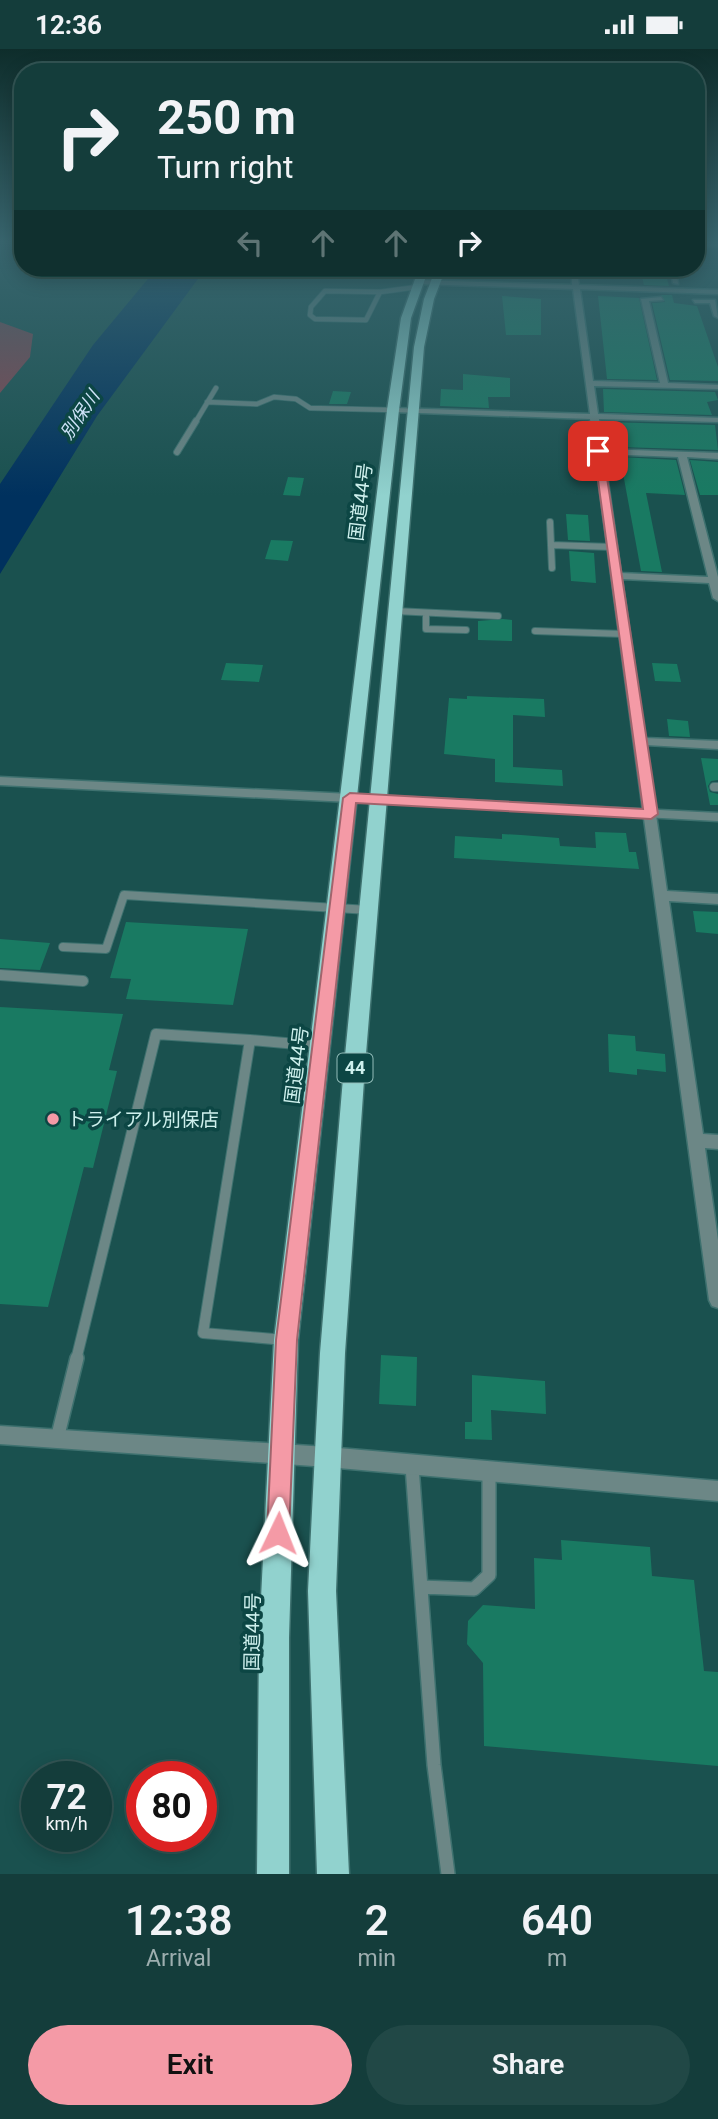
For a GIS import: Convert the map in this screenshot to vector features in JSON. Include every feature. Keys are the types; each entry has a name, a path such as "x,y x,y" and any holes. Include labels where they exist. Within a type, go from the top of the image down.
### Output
{"highway":[{"name":"国道44号","path":"273,1874 274,1638 286,1340 405,326"},
{"name":"44","path":"333,1874 323,1646 327,1457 337,1285 422,326"}],"street":[{"path":"581,326 718,1300"},
{"path":"651,326 664,385"},
{"path":"588,383 718,387"},
{"path":"393,410 718,420"},
{"path":"598,451 718,456"},
{"path":"682,454 716,580 718,598"},
{"path":"615,576 716,580"},
{"path":"639,740 718,745"},
{"path":"0,781 718,817"},
{"path":"662,896 718,899"},
{"path":"696,1140 718,1142"},
{"path":"0,1435 327,1457 412,1467 718,1492"}],"lane":[{"path":"177,452 216,388"},
{"path":"206,402 257,404 274,397 296,399 310,408 393,410"},
{"path":"550,522 552,568"},
{"path":"551,545 612,547"},
{"path":"395,611 498,616"},
{"path":"426,613 426,629 466,630"},
{"path":"536,632 624,634"},
{"path":"63,947 106,949 124,895 369,910"},
{"path":"0,975 83,981"},
{"path":"57,1439 156,1034 321,1046"},
{"path":"250,1040 203,1333 286,1340"},
{"path":"412,1467 434,1765 447,1874"},
{"path":"421,1587 474,1589 489,1575 489,1473"}],"shaded area":[{"path":"0,326 11,326 33,334 30,357 0,393"}],"water":[{"name":"別保川","path":"109,326 163,326 97,416 0,574 0,484 93,345"}],"building":[{"path":"505,326 541,326 541,335 506,335"},
{"path":"601,326 645,326 657,380 607,379"},
{"path":"657,326 704,326 718,367 718,381 670,380"},
{"path":"463,374 510,378 510,397 488,397 489,408 440,406 441,389 463,390"},
{"path":"603,389 715,392 718,400 707,402 712,415 604,412"},
{"path":"333,391 351,392 347,404 329,404"},
{"path":"604,422 715,425 718,450 619,447 617,434 605,434"},
{"path":"620,457 676,460 685,495 646,493 662,572 641,571"},
{"path":"690,460 718,462 718,495 700,495"},
{"path":"288,477 304,478 300,496 283,495"},
{"path":"566,514 588,515 590,541 568,540"},
{"path":"271,540 293,541 288,561 265,559"},
{"path":"569,551 594,553 596,583 571,581"},
{"path":"512,620 512,641 478,640 478,621"},
{"path":"226,663 263,665 259,682 221,680"},
{"path":"652,663 677,664 681,682 655,681"},
{"path":"467,696 544,699 545,717 513,715 513,767 562,770 563,786 495,782 495,759 444,754 449,698 467,699"},
{"path":"667,719 688,721 690,737 669,736"},
{"path":"701,758 718,759 718,780 711,781 708,786 710,792 718,794 718,805 710,805"},
{"path":"595,832 626,833 629,852 636,852 639,869 454,858 455,836 502,839 502,834 559,838 560,846 596,848"},
{"path":"693,911 718,912 718,934 696,932"},
{"path":"126,922 248,929 233,1005 126,999 131,979 110,978"},
{"path":"0,939 50,943 40,970 0,968"},
{"name":"トライアル別保店","path":"0,1007 123,1014 109,1070 117,1071 93,1168 84,1167 48,1307 0,1304"},
{"path":"608,1034 635,1036 636,1051 665,1054 666,1072 637,1069 637,1075 609,1072"},
{"path":"381,1355 417,1357 416,1406 379,1404"},
{"path":"472,1375 545,1381 546,1414 491,1410 492,1440 465,1439 465,1422 472,1422"},
{"path":"561,1540 650,1547 652,1576 694,1580 704,1671 718,1672 718,1766 484,1746 483,1663 467,1644 468,1621 483,1605 535,1609 534,1558 562,1560"}],"place":[{"name":"トライアル別保店","path":"53,1119"}],"route":[{"path":"278,1533 286,1340 350,798 651,814 598,451"}]}
